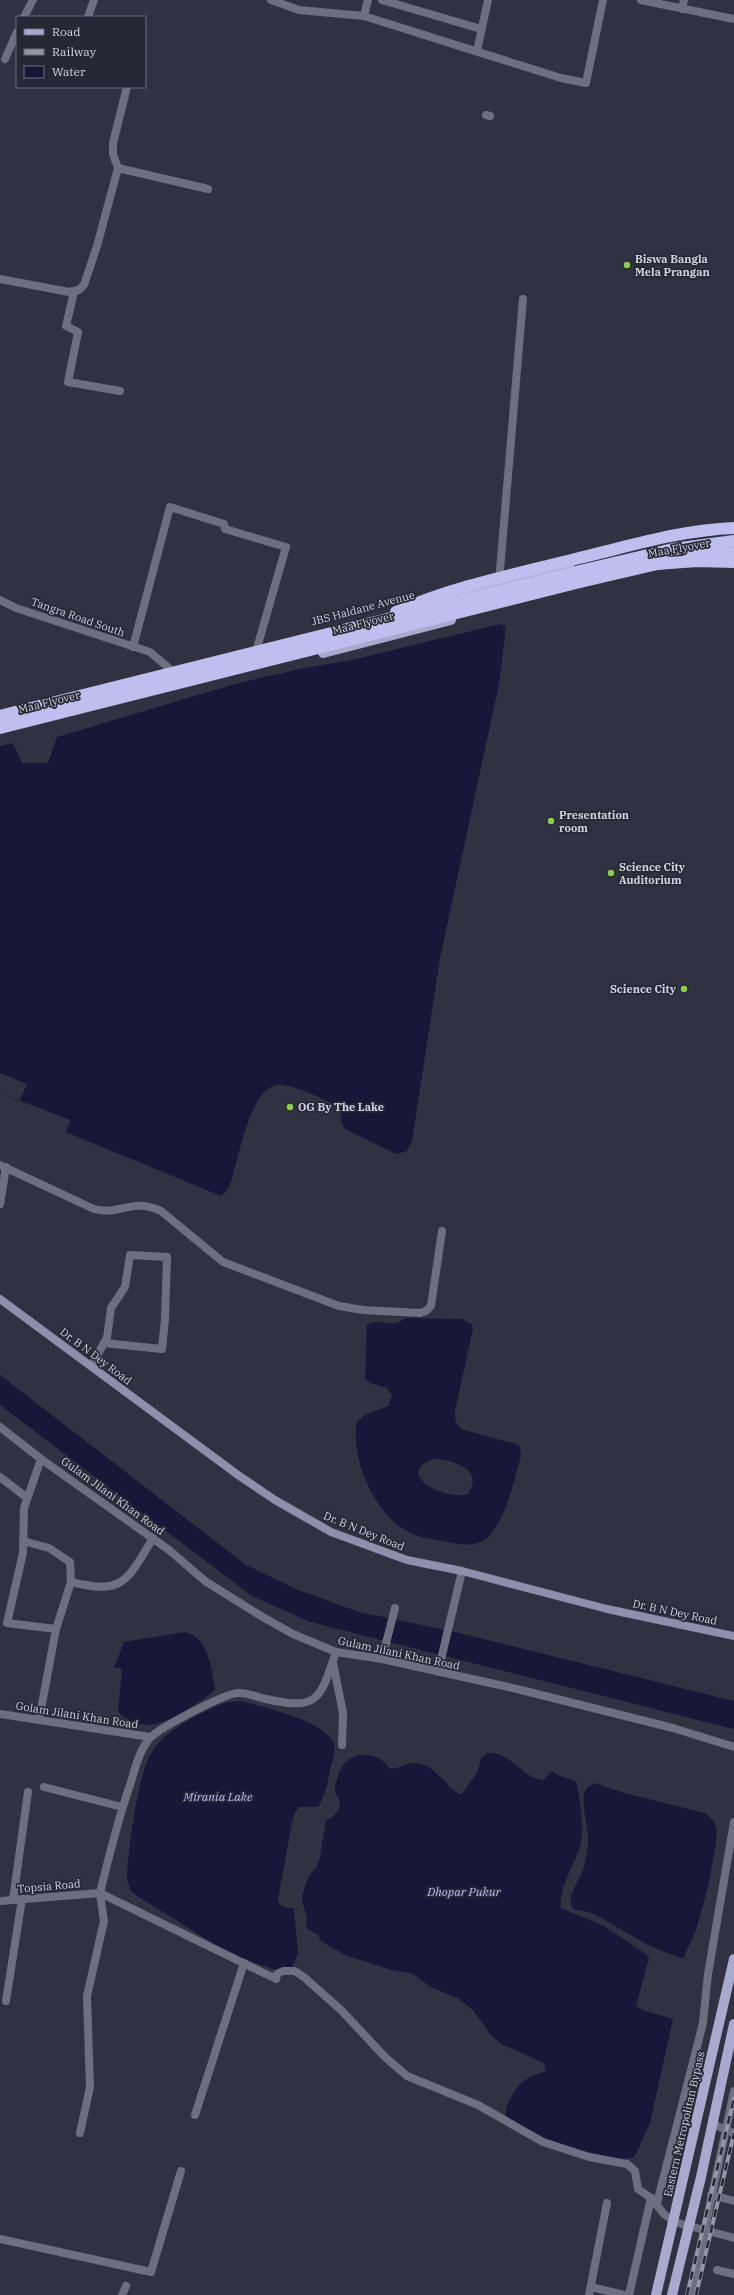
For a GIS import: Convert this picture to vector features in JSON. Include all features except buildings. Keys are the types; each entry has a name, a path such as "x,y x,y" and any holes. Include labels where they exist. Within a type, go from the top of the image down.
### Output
{"highway":[{"path":"368,626 410,606 451,590 672,536 734,528"},
{"name":"Maa Flyover","path":"0,715 226,659 368,626 626,560 697,545 734,542"},
{"name":"Maa Flyover","path":"0,728 656,564 689,557 734,553"},
{"path":"656,564 697,561 734,561"}],"main road":[{"name":"JBS Haldane Avenue","path":"0,715 170,669 582,565 657,547 734,537"},
{"path":"0,733 174,688 355,645 534,598 639,573 734,561"},
{"name":"Dr. B N Dey Road","path":"0,1299 238,1474 330,1532 395,1556 607,1609 734,1636"},
{"name":"Eastern Metropolitan Bypass","path":"656,2295 734,1959"},
{"path":"672,2295 689,2226 733,2027"}],"street":[{"path":"25,16 33,0"},
{"path":"88,16 94,0"},
{"path":"271,0 299,10 364,16 561,78 586,83 603,0"},
{"path":"364,16 368,0"},
{"path":"382,0 480,33"},
{"path":"474,50 474,40 480,33 488,0"},
{"path":"641,0 734,19"},
{"path":"682,9 684,0"},
{"path":"4,59 16,34"},
{"path":"0,279 74,292 80,290 87,278 118,168 113,154 113,144 127,88"},
{"path":"118,168 208,189"},
{"path":"74,292 66,326 78,332 68,382 120,391"},
{"path":"500,570 523,299"},
{"path":"133,647 170,507 224,524 225,529 286,547 256,648"},
{"name":"Tangra Road South","path":"0,600 16,608 150,652 170,669"},
{"path":"170,669 174,688"},
{"path":"0,1204 3,1166 94,1209 109,1212 134,1204 152,1207 161,1211 223,1262 339,1306 353,1309 420,1313 426,1311 430,1306 442,1231"},
{"path":"91,1366 104,1343 107,1338 111,1308 125,1287 130,1255 167,1257 166,1305 162,1349 104,1343"},
{"name":"Gulam Jilani Khan Road","path":"0,1427 40,1458 154,1538 205,1581 293,1634 336,1652 517,1689 673,1728 734,1747"},
{"path":"40,1458 26,1497 24,1508 23,1554 8,1623 56,1628"},
{"path":"0,1477 26,1497"},
{"path":"71,1582 98,1587 110,1587 120,1582 132,1573 154,1538"},
{"path":"23,1541 49,1548 70,1562 71,1582 56,1628 39,1720"},
{"path":"438,1672 462,1572"},
{"path":"384,1651 395,1608"},
{"path":"80,2133 90,2086 87,1996 104,1921 100,1893 122,1807 137,1762 150,1737 174,1722 216,1700 238,1692 292,1705 306,1704 316,1697 325,1685 336,1652"},
{"path":"332,1663 343,1713 342,1745"},
{"name":"Golam Jilani Khan Road","path":"0,1714 150,1737"},
{"path":"44,1787 122,1807"},
{"path":"6,2001 28,1792"},
{"path":"629,2295 703,2023 708,1974 734,1822"},
{"path":"100,1893 276,1979 277,1974 283,1971 295,1971 341,2010 385,2057 407,2076 478,2105 543,2142 589,2157 627,2164 635,2171 638,2189 654,2200 664,2214 674,2222 734,2238"},
{"name":"Topsia Road","path":"0,1901 100,1893"},
{"path":"195,2116 244,1963"},
{"path":"691,2295 724,2130 734,2091"},
{"path":"712,2124 734,2133"},
{"path":"0,2239 151,2272 181,2171"},
{"path":"711,2195 734,2201"},
{"path":"607,2202 590,2291 624,2295"},
{"path":"717,2270 734,2274"},
{"path":"122,2295 126,2286"}],"water":[{"path":"500,624 506,626 499,684 440,958 412,1141 407,1151 397,1154 345,1129 337,1105 310,1093 289,1086 282,1085 272,1087 263,1094 256,1104 245,1132 230,1185 226,1192 221,1196 66,1132 70,1120 0,1093 0,746 13,743 22,763 48,763 57,737 235,684 299,669 352,660"},
{"path":"405,1318 462,1319 472,1324 473,1329 455,1411 456,1422 464,1430 516,1444 520,1447 521,1456 506,1508 490,1535 475,1544 459,1544 421,1537 407,1531 395,1523 375,1498 361,1467 357,1451 357,1421 365,1415 388,1406 392,1396 387,1388 370,1383 365,1379 367,1325 376,1322 390,1324 400,1322","holes":["433,1459 441,1459 457,1463 469,1472 472,1478 472,1485 468,1494 448,1494 427,1485 421,1479 418,1472 422,1465"]},
{"path":"0,1375 246,1565 298,1590 359,1612 451,1631 734,1701 734,1729 310,1622 252,1596 0,1405"},
{"path":"185,1632 193,1635 199,1640 208,1654 215,1689 212,1693 184,1712 163,1722 141,1724 131,1721 123,1716 118,1709 122,1671 120,1668 114,1668 124,1642"},
{"name":"Mirania Lake","path":"240,1701 278,1711 308,1722 321,1729 330,1737 334,1745 334,1757 324,1794 318,1807 299,1807 295,1812 292,1823 278,1899 280,1905 287,1908 294,1908 298,1953 294,1964 290,1969 281,1972 230,1954 136,1895 130,1890 127,1877 129,1850 141,1779 150,1755 159,1743 177,1727 218,1705"},
{"name":"Dhopar Pukur","path":"488,1753 496,1753 503,1756 535,1778 543,1780 552,1771 562,1777 576,1781 581,1812 582,1836 579,1850 562,1892 561,1908 604,1926 646,1954 649,1958 636,2006 645,2011 673,2019 650,2123 634,2158 616,2159 549,2142 507,2118 506,2108 514,2092 525,2080 546,2071 544,2063 501,2044 491,2035 473,2010 457,1998 431,1987 413,1974 392,1970 345,1955 321,1941 318,1935 306,1928 307,1917 302,1901 303,1894 310,1874 316,1868 320,1858 326,1820 334,1816 340,1805 335,1787 336,1781 344,1764 354,1757 367,1755 380,1759 391,1769 410,1763 424,1765 438,1774 453,1790 462,1794 478,1771 481,1758"},
{"path":"595,1783 621,1792 705,1813 714,1821 717,1832 708,1887 696,1930 683,1959 652,1947 592,1913 574,1909 571,1905 573,1891 584,1867 588,1845 584,1806 585,1792 587,1787"}],"pier":[{"path":"0,1073 27,1084 20,1100 0,1093"}],"railway":[{"path":"687,2295 734,2098"},
{"path":"696,2295 734,2133"}],"place":[{"name":"Biswa Bangla Mela Prangan","path":"627,265"},
{"name":"Presentation room","path":"551,821"},
{"name":"Science City Auditorium","path":"611,873"},
{"name":"Science City","path":"684,989"},
{"name":"OG By The Lake","path":"290,1107"}]}
